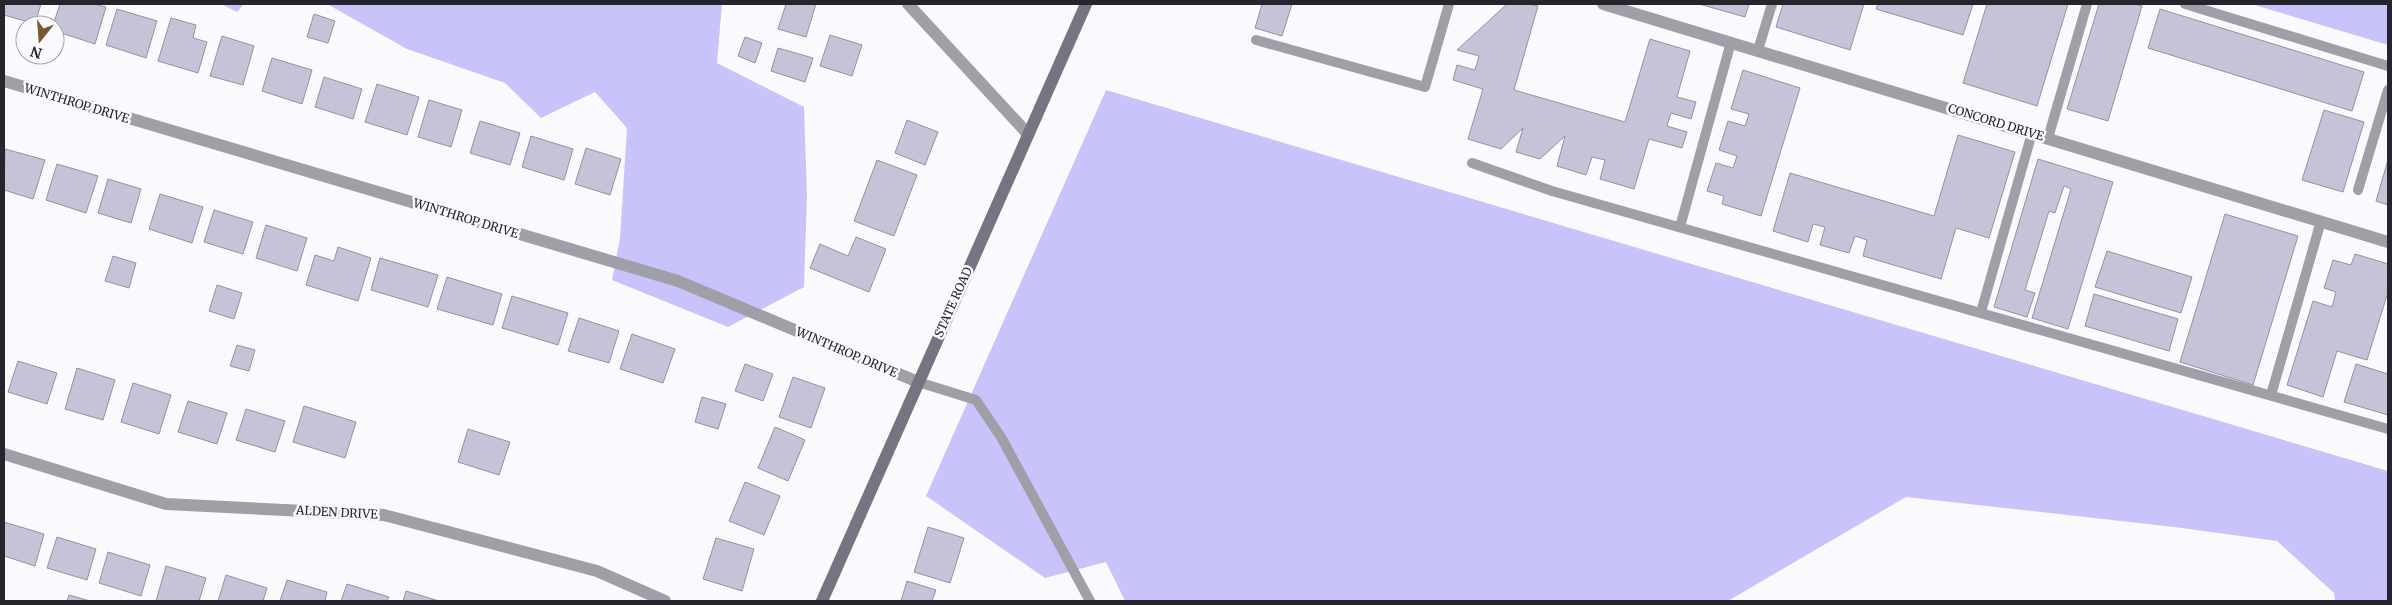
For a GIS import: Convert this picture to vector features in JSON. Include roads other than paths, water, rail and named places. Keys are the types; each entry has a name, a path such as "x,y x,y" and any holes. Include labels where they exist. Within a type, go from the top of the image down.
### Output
{"main road":[{"name":"STATE ROAD","path":"822,601 1027,133 1086,4"}],"street":[{"path":"908,4 1027,133"},
{"name":"CONCORD DRIVE","path":"1603,4 2388,242"},
{"name":"WINTHROP DRIVE","path":"4,81 678,281 918,382"},
{"name":"ALDEN DRIVE","path":"4,454 166,504 384,514 597,571 665,601"}],"lane":[{"path":"1256,40 1425,87 1449,4"},
{"path":"1758,50 1772,4"},
{"path":"2048,138 2087,4"},
{"path":"2185,4 2388,66"},
{"path":"1680,228 1731,42"},
{"path":"2358,190 2388,90"},
{"path":"1981,312 2032,133"},
{"path":"1472,163 1552,191 2388,429"},
{"path":"2271,395 2321,221"},
{"path":"918,382 976,400 1001,437 1090,601"}]}
